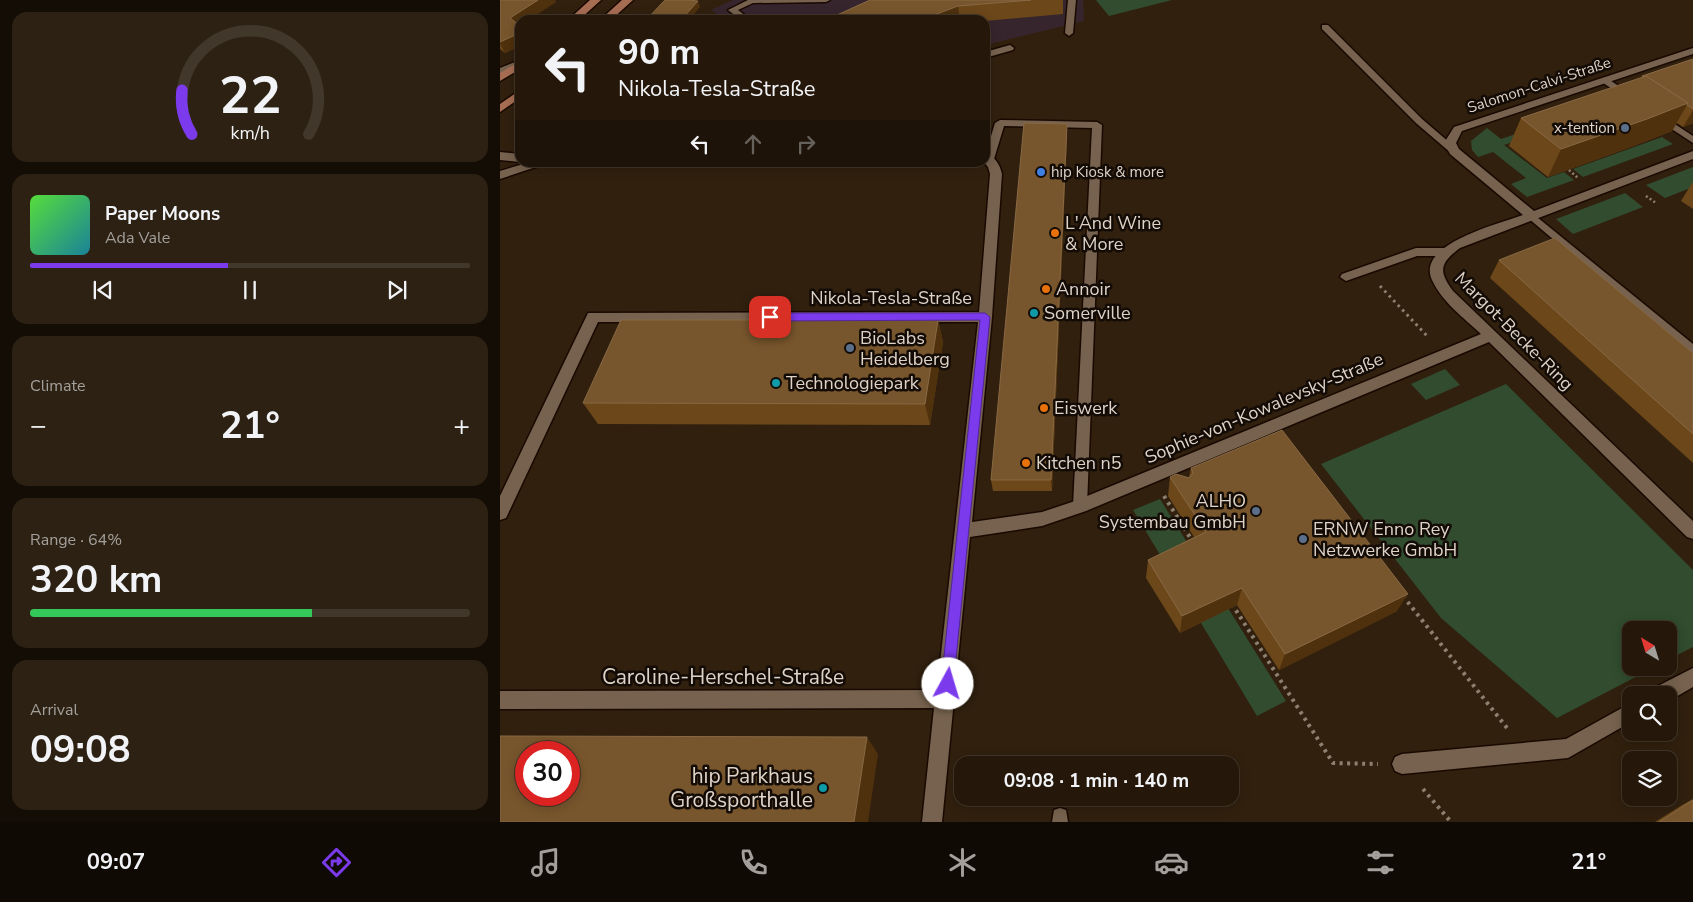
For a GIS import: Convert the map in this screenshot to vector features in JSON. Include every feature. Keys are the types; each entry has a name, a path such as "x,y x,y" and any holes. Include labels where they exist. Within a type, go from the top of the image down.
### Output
{"main road":[{"path":"578,15 596,0"},
{"path":"611,15 628,0"},
{"path":"500,78 515,67"},
{"path":"500,110 515,97"}],"street":[{"name":"Salomon-Calvi-Straße","path":"1454,151 1450,144 1458,129 1693,51"},
{"path":"500,72 515,65"},
{"path":"1454,151 1532,216"},
{"name":"Margot-Becke-Ring","path":"1690,524 1491,336 1439,283 1436,273 1436,262 1444,252 1455,245 1693,155"},
{"path":"500,156 515,158"},
{"path":"932,822 985,317 996,174 990,163"},
{"path":"500,165 515,164"},
{"path":"500,175 528,167"},
{"name":"Nikola-Tesla-Straße","path":"500,513 593,317 985,317"},
{"name":"Sophie-von-Kowalevsky-Straße","path":"964,531 1042,519 1152,477 1172,477 1491,336"},
{"path":"1677,686 1693,677"},
{"name":"Caroline-Herschel-Straße","path":"500,700 946,698"},
{"path":"1402,764 1568,748 1622,717"}],"lane":[{"path":"740,15 732,10 752,1 826,0"},
{"path":"1070,33 1072,0"},
{"path":"1325,28 1419,121 1454,151"},
{"path":"990,53 1010,48"},
{"path":"1605,80 1634,100"},
{"path":"1649,110 1693,140"},
{"path":"990,150 1000,123 1097,125 1080,506"},
{"path":"1532,216 1693,351"},
{"path":"1346,277 1416,252 1444,252"}],"path":[{"path":"1366,270 1445,355"},
{"path":"1152,477 1194,544"},
{"path":"1400,592 1526,752"},
{"path":"1226,595 1333,763 1402,764 1450,822"}],"shaded area":[{"path":"733,0 1083,0 1084,21 990,44 990,15 718,15 711,10"}],"green space":[{"path":"1096,0 1172,0 1109,16"},
{"path":"1536,127 1542,132 1504,145 1547,178 1564,172 1574,180 1527,197 1511,184 1526,178 1493,152 1478,157 1472,150 1471,141 1487,128 1501,139"},
{"path":"1662,137 1673,144 1583,177 1573,169"},
{"path":"1693,167 1693,187 1665,198 1646,185"},
{"path":"1625,193 1643,207 1573,234 1556,219"},
{"path":"1445,369 1460,385 1426,400 1411,384"},
{"path":"1506,384 1693,570 1693,647 1678,654 1678,621 1622,621 1622,676 1638,676 1557,718 1441,618 1321,464"},
{"path":"1160,499 1286,701 1257,716 1133,510"}],"building":[{"path":"500,0 538,0 510,18 515,22 515,35 500,42"},
{"path":"665,0 698,1 685,15 651,15"},
{"path":"870,0 1031,0 958,6 934,15 837,15"},
{"path":"1693,59 1693,109 1687,105 1688,103 1646,76 1642,76"},
{"path":"1646,76 1688,103 1561,149 1521,118"},
{"name":"Somerville","path":"1024,123 1067,124 1051,480 991,480"},
{"path":"1555,238 1693,353 1693,434 1499,260"},
{"name":"Technologiepark","path":"621,320 938,320 925,404 583,403"},
{"path":"1282,430 1408,594 1285,654 1242,588 1182,616 1148,560 1206,532 1170,477 1176,474 1189,478 1193,473 1191,468"},
{"path":"500,736 867,737 854,822 500,822"},
{"path":"1693,800 1693,822 1659,822"}],"place":[{"name":"x-tention","path":"1625,128"},
{"name":"hip Kiosk & more","path":"1041,172"},
{"name":"L'And Wine & More","path":"1055,233"},
{"name":"Annoir","path":"1046,289"},
{"name":"Somerville","path":"1034,313"},
{"name":"BioLabs Heidelberg","path":"850,348"},
{"name":"Technologiepark","path":"776,383"},
{"name":"Eiswerk","path":"1044,408"},
{"name":"Kitchen n5","path":"1026,463"},
{"name":"ALHO Systembau GmbH","path":"1256,511"},
{"name":"ERNW Enno Rey Netzwerke GmbH","path":"1303,539"},
{"name":"hip Parkhaus Großsporthalle","path":"823,788"}],"route":[{"path":"770,317 985,317 948,684"}]}
